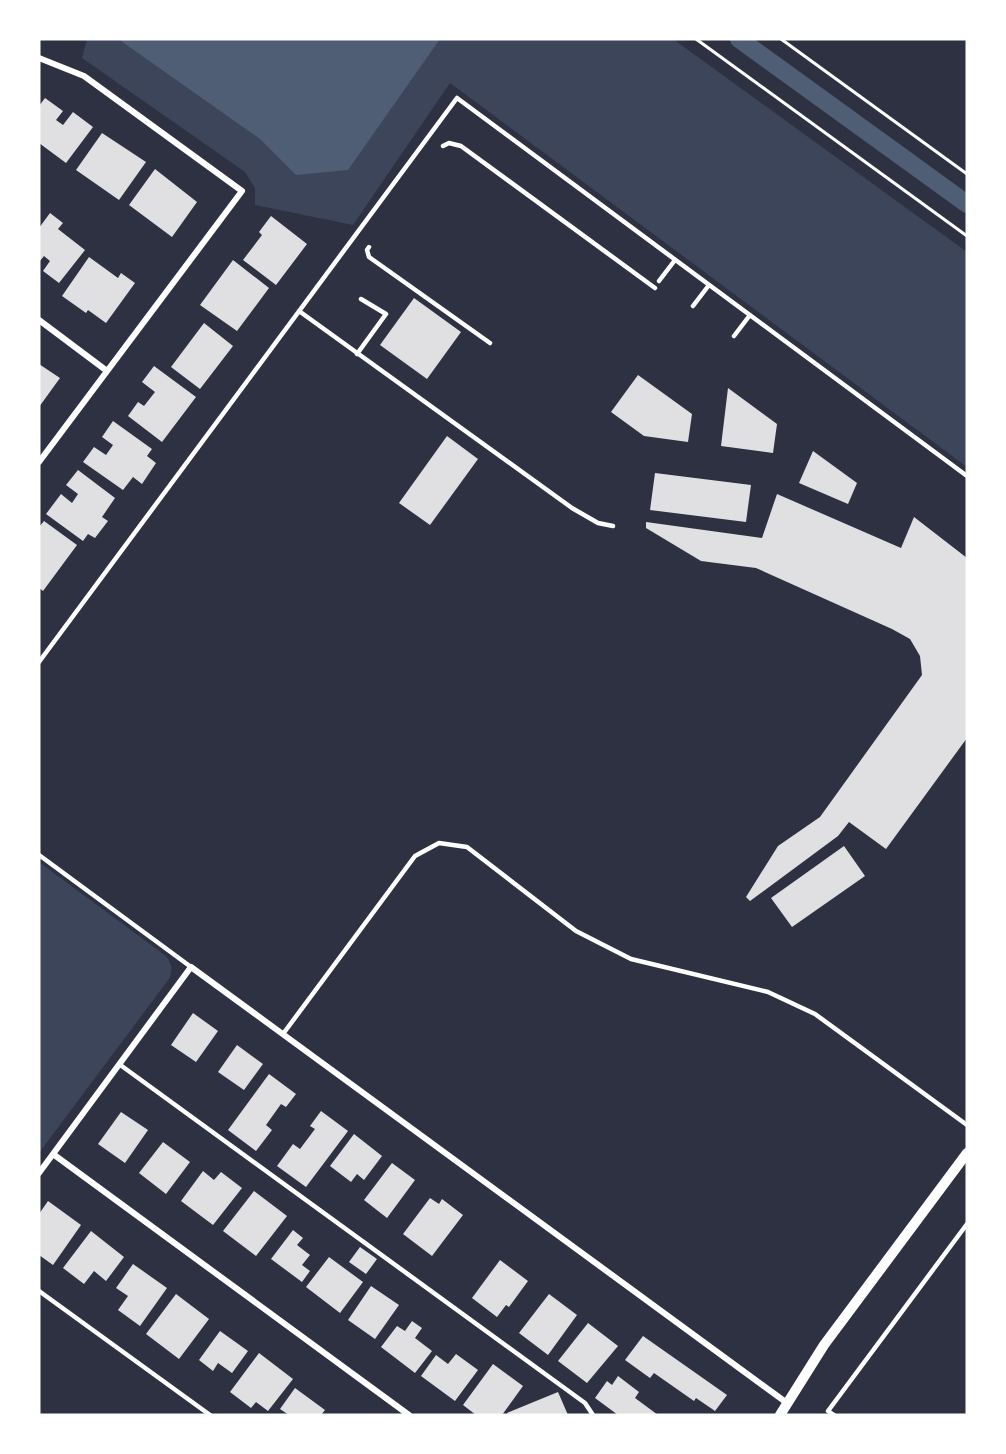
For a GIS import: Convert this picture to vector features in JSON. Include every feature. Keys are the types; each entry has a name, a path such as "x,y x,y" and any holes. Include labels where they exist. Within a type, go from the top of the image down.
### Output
{"street":[{"path":"39,58 84,76 242,191 39,462"},
{"path":"39,320 108,371"},
{"path":"39,1173 191,966 787,1403"},
{"path":"780,1415 824,1345 967,1152"},
{"path":"53,1154 409,1415"}],"lane":[{"path":"39,662 457,98 967,476"},
{"path":"443,146 449,143 461,146 654,288"},
{"path":"369,247 369,257 490,343"},
{"path":"659,281 675,260"},
{"path":"693,306 709,285"},
{"path":"357,354 386,314 361,299"},
{"path":"299,312 572,508 598,523 613,526"},
{"path":"734,336 750,315"},
{"path":"283,1034 415,856 439,843 467,847 576,931 631,959 768,992 815,1014 967,1125"},
{"path":"39,855 191,966"},
{"path":"119,1064 585,1403 593,1415"},
{"path":"834,1415 828,1411 967,1224"},
{"path":"39,1291 210,1415"}],"path":[{"path":"696,39 967,236"},
{"path":"781,39 967,174"}],"shaded area":[{"path":"87,39 673,39 967,252 967,467 450,83 353,225 255,205 255,188 245,172 82,58"},
{"path":"122,39 440,39 348,170 296,175 260,139 121,41"},
{"path":"39,862 166,956 171,964 171,970 169,979 39,1153"}],"building":[{"path":"45,98 63,111 56,120 63,125 73,112 93,127 66,163 39,143 39,106"},
{"path":"102,133 146,162 119,200 76,170"},
{"path":"155,169 197,202 172,237 129,205"},
{"path":"50,213 63,223 58,229 85,250 59,283 43,271 50,261 44,256 39,262 39,228"},
{"path":"271,216 307,244 276,285 243,260 262,235 259,232"},
{"path":"89,257 118,278 121,273 135,283 106,323 88,310 86,313 62,296"},
{"path":"233,260 269,288 237,331 200,305"},
{"path":"414,298 461,332 427,379 380,345"},
{"path":"204,323 233,346 200,389 171,367"},
{"path":"39,364 60,378 39,407"},
{"path":"154,366 196,397 162,442 128,416 138,402 144,406 155,392 142,382"},
{"path":"638,375 692,414 688,442 644,436 611,412"},
{"path":"728,388 777,424 773,453 721,446"},
{"path":"113,421 152,449 147,456 156,463 142,484 133,477 123,490 83,462 94,447 106,455 113,445 102,437"},
{"path":"447,436 478,459 430,525 399,503"},
{"path":"813,451 857,483 848,504 799,483"},
{"path":"78,470 115,498 102,517 108,521 95,538 88,534 83,541 46,514 61,494 72,503 78,494 66,485"},
{"path":"655,473 751,485 746,522 650,510"},
{"path":"777,494 901,548 914,517 967,558 967,738 886,849 849,822 838,836 750,901 746,897 778,846 820,817 922,675 920,656 910,639 892,629 756,568 701,561 646,528 646,522 762,538"},
{"path":"44,521 77,545 43,591 39,588 39,527"},
{"path":"844,846 865,876 792,927 771,898"},
{"path":"193,1013 218,1031 196,1062 171,1045"},
{"path":"237,1045 263,1064 244,1090 218,1072"},
{"path":"269,1074 296,1094 286,1107 281,1104 266,1125 272,1130 256,1151 228,1130"},
{"path":"321,1111 348,1131 306,1187 277,1166 293,1144 300,1149 315,1129 310,1126"},
{"path":"121,1112 148,1130 125,1163 98,1144"},
{"path":"354,1134 382,1156 364,1180 357,1174 351,1182 330,1166"},
{"path":"163,1142 190,1162 166,1194 139,1173"},
{"path":"392,1163 415,1180 387,1218 364,1200"},
{"path":"203,1171 214,1180 221,1172 242,1188 213,1225 181,1201"},
{"path":"254,1191 287,1216 256,1256 223,1231"},
{"path":"430,1198 439,1204 442,1199 463,1215 432,1256 403,1234"},
{"path":"48,1201 81,1225 53,1265 39,1255 39,1214"},
{"path":"293,1230 303,1238 297,1245 310,1255 302,1265 310,1271 302,1282 271,1259"},
{"path":"91,1231 124,1257 106,1281 94,1271 84,1284 63,1268"},
{"path":"360,1247 377,1259 366,1274 349,1262"},
{"path":"329,1257 363,1282 340,1313 306,1287"},
{"path":"500,1260 528,1281 509,1307 506,1305 497,1317 472,1298"},
{"path":"133,1264 167,1288 140,1326 118,1310 128,1296 116,1288"},
{"path":"371,1286 399,1305 375,1339 348,1320"},
{"path":"176,1294 209,1319 179,1359 146,1334"},
{"path":"549,1294 577,1315 548,1355 519,1333"},
{"path":"412,1321 422,1328 415,1338 432,1351 415,1373 381,1347 397,1326 405,1331"},
{"path":"588,1323 618,1346 587,1383 558,1361"},
{"path":"220,1331 248,1351 232,1373 218,1363 213,1371 199,1360"},
{"path":"643,1336 727,1395 715,1411 696,1398 694,1401 654,1373 650,1378 625,1360"},
{"path":"259,1353 293,1379 268,1411 256,1402 251,1408 230,1392"},
{"path":"456,1354 478,1370 455,1401 421,1376 436,1355 448,1364"},
{"path":"493,1364 523,1386 502,1415 476,1415 463,1405"},
{"path":"618,1376 639,1392 635,1398 658,1415 618,1415 595,1398 607,1381 612,1385"},
{"path":"295,1388 325,1410 321,1415 289,1415 280,1409"},
{"path":"558,1392 568,1415 508,1415 507,1413"}],"waterway":[{"path":"739,39 967,204"}]}
